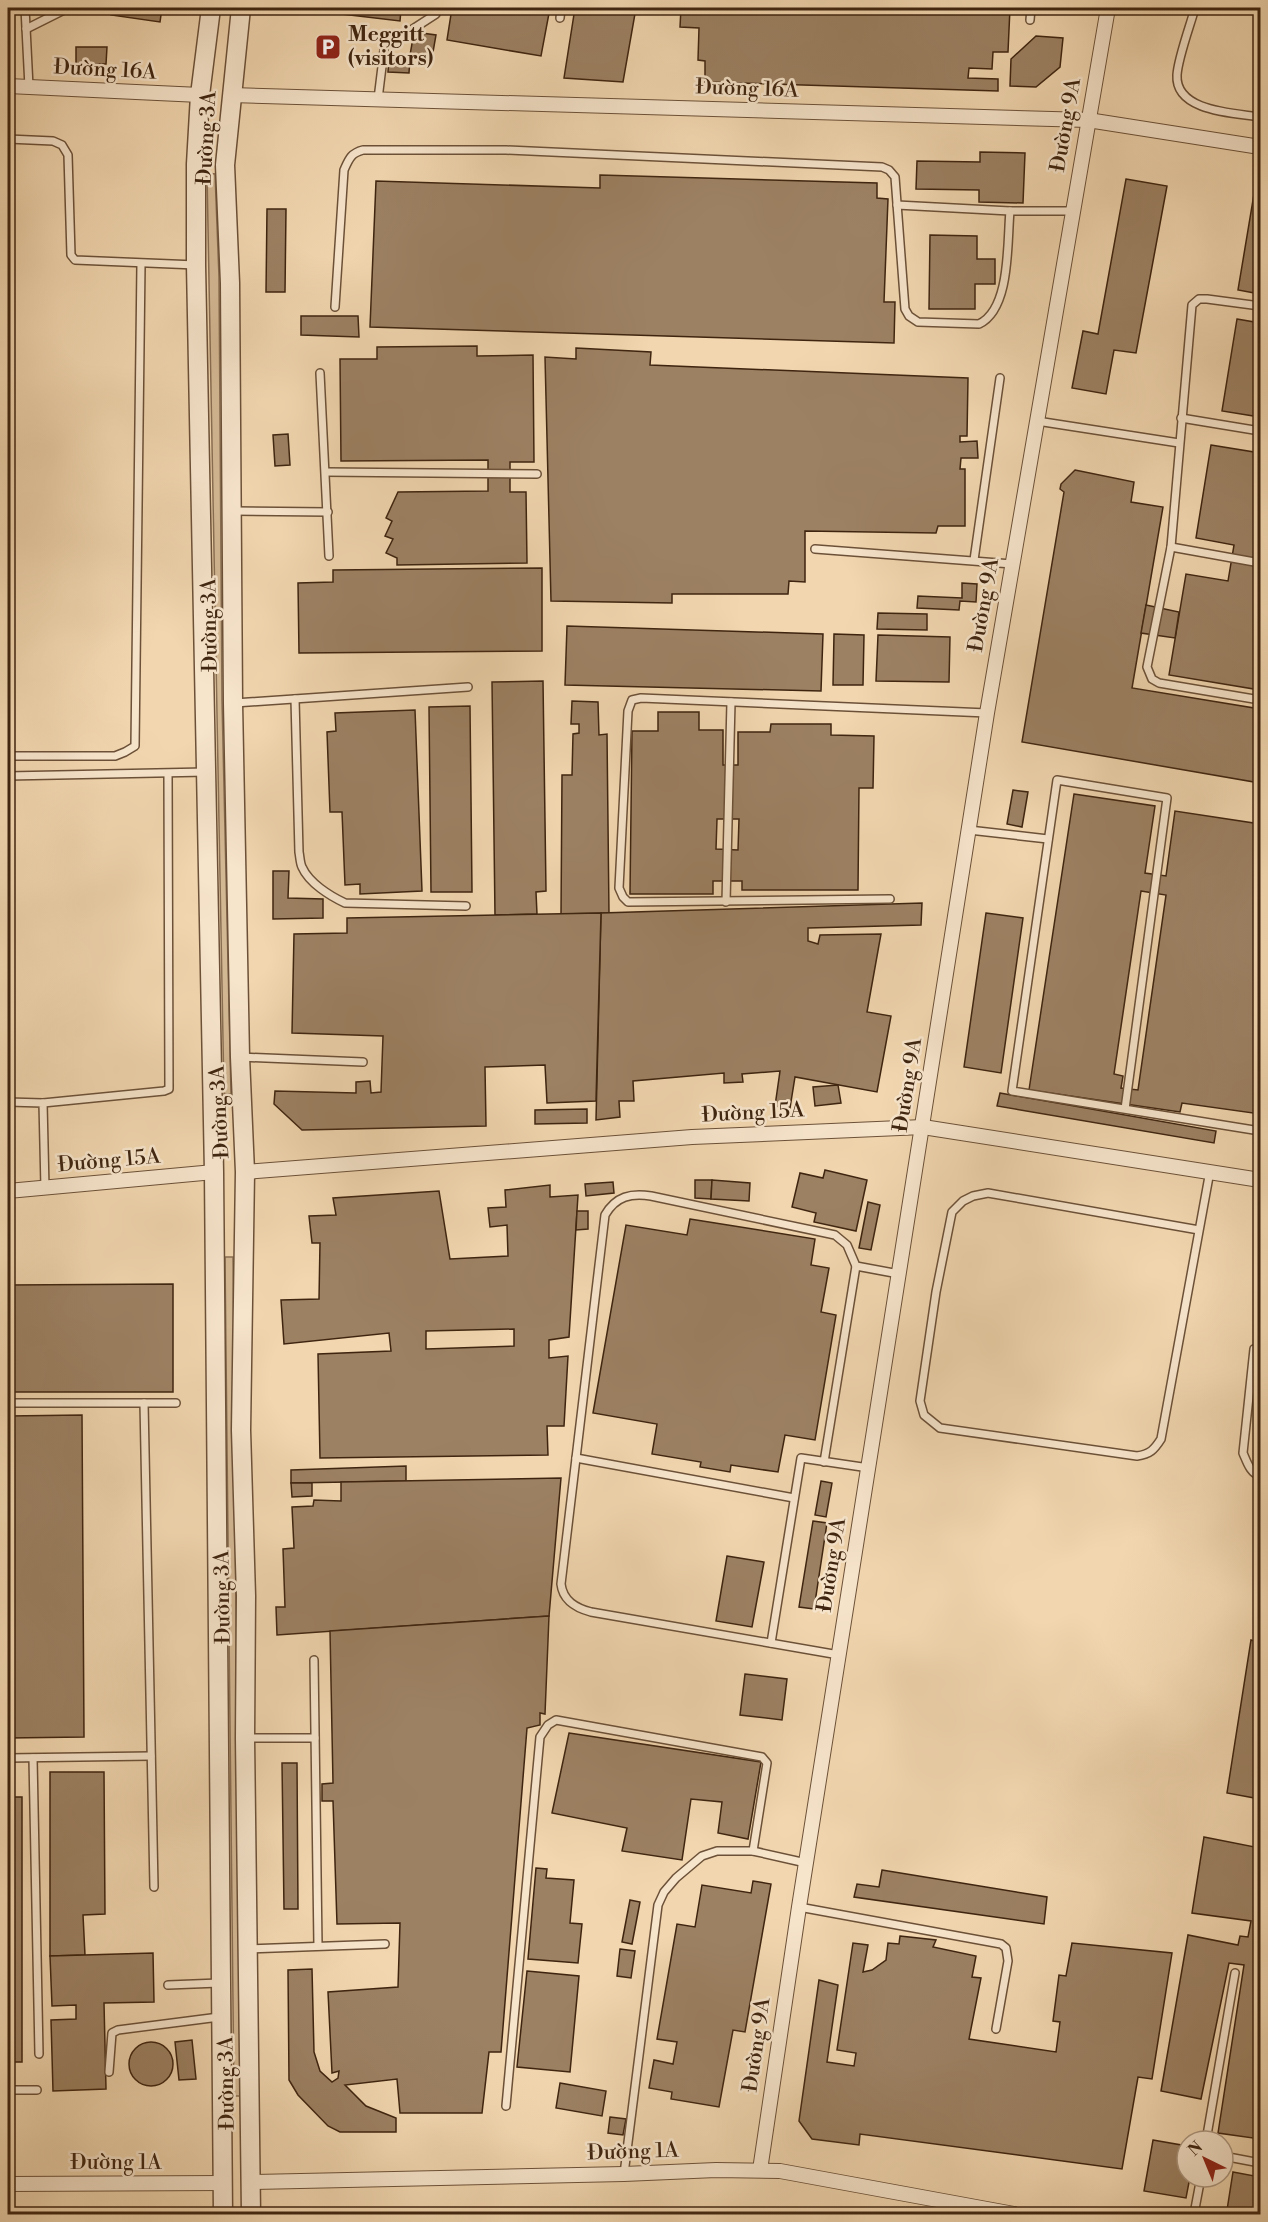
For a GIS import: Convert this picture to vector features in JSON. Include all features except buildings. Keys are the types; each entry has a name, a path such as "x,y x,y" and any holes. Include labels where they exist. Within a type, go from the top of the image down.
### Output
{"street":[{"name":"Đường 3A","path":"211,8 196,164 196,265 214,1172 223,2214"},
{"name":"Đường 3A","path":"241,8 225,165 230,283 233,703 240,1057 245,1172 241,1430 246,1596 245,1738 251,2214"},
{"name":"Đường 9A","path":"760,2170 838,1655 987,712 1108,8"},
{"name":"Đường 16A","path":"8,86 201,95"},
{"path":"201,95 231,95"},
{"name":"Đường 16A","path":"231,95 1088,120 1260,147"},
{"name":"Đường 15A","path":"245,1172 692,1137 923,1127 1260,1180"},
{"path":"214,1172 245,1172"},
{"name":"Đường 15A","path":"8,1191 214,1172"},
{"name":"Đường 1A","path":"250,2182 760,2170 780,2171 1014,2214"},
{"path":"224,2183 250,2182"},
{"name":"Đường 1A","path":"8,2184 224,2183"}],"lane":[{"path":"25,8 29,87"},
{"path":"26,29 68,8"},
{"path":"378,99 386,34 402,36 436,14 437,8"},
{"path":"560,18 561,8"},
{"path":"1030,20 1031,8"},
{"path":"1195,8 1177,75 1179,88 1183,95 1206,108 1260,117"},
{"path":"8,139 53,141 62,145 68,155 71,255 75,260 196,265"},
{"path":"335,307 344,170 354,152 363,150 506,150 882,167 889,170 895,177 905,309 909,316 918,322 979,324 987,320 995,311 1003,290 1010,211"},
{"path":"897,205 1010,211 1073,211"},
{"path":"8,756 115,756 135,746 141,264"},
{"path":"1260,306 1207,299 1199,299 1192,305 1171,547 1147,667 1152,679 1159,682 1260,700"},
{"path":"320,373 329,556"},
{"path":"974,560 1000,378"},
{"path":"1181,418 1260,431"},
{"path":"1037,421 1179,443"},
{"path":"326,472 537,474"},
{"path":"231,511 328,512"},
{"path":"1171,547 1260,563"},
{"path":"815,549 1012,564"},
{"path":"233,703 468,687"},
{"path":"890,899 628,902 622,897 619,888 627,711 632,700 641,698 987,712"},
{"path":"295,699 299,852 302,867 310,878 333,897 345,903 466,906"},
{"path":"726,902 731,702"},
{"path":"8,776 206,772"},
{"path":"8,1102 43,1103 169,1089 168,774"},
{"path":"1125,1109 1167,798 1057,780 1012,1091 1260,1131"},
{"path":"969,830 1048,839"},
{"path":"240,1057 363,1062"},
{"path":"43,1103 45,1188"},
{"path":"1199,1230 988,1193 963,1201 952,1212 944,1251 920,1401 924,1415 940,1428 1137,1456 1147,1455 1154,1450 1161,1438 1210,1171"},
{"path":"824,1462 856,1266 847,1245 835,1234 641,1195 629,1195 617,1200 605,1215 562,1590 568,1601 575,1607 591,1612 838,1655"},
{"path":"856,1266 900,1274"},
{"path":"1254,1349 1243,1453 1250,1468 1257,1476 1260,1476"},
{"path":"8,1403 176,1403"},
{"path":"144,1404 154,1887"},
{"path":"576,1458 794,1498"},
{"path":"771,1643 801,1458 869,1468"},
{"path":"314,1660 318,1946"},
{"path":"506,2106 540,1737 548,1725 556,1720 762,1757 767,1763 753,1851"},
{"path":"245,1738 315,1738"},
{"path":"8,1758 151,1756"},
{"path":"33,1758 39,2054"},
{"path":"624,2174 658,1905 664,1892 702,1856 717,1851 753,1851 806,1863"},
{"path":"799,1907 1001,1944 1006,1948 1008,1961 996,2029"},
{"path":"248,1949 385,1944"},
{"path":"1208,2129 1235,1973"},
{"path":"168,1985 222,1983"},
{"path":"109,2072 112,2033 118,2030 222,2016"},
{"path":"8,2090 38,2090"},
{"path":"1235,2158 1260,2163"},
{"path":"1194,2214 1198,2189"}],"shaded area":[{"path":"207,173 215,174 219,277 222,701 231,1094 224,1094"},
{"path":"225,1257 233,1257 240,2096 234,2096"}],"place":[{"name":"Meggitt (visitors)","path":"328,47"}]}
